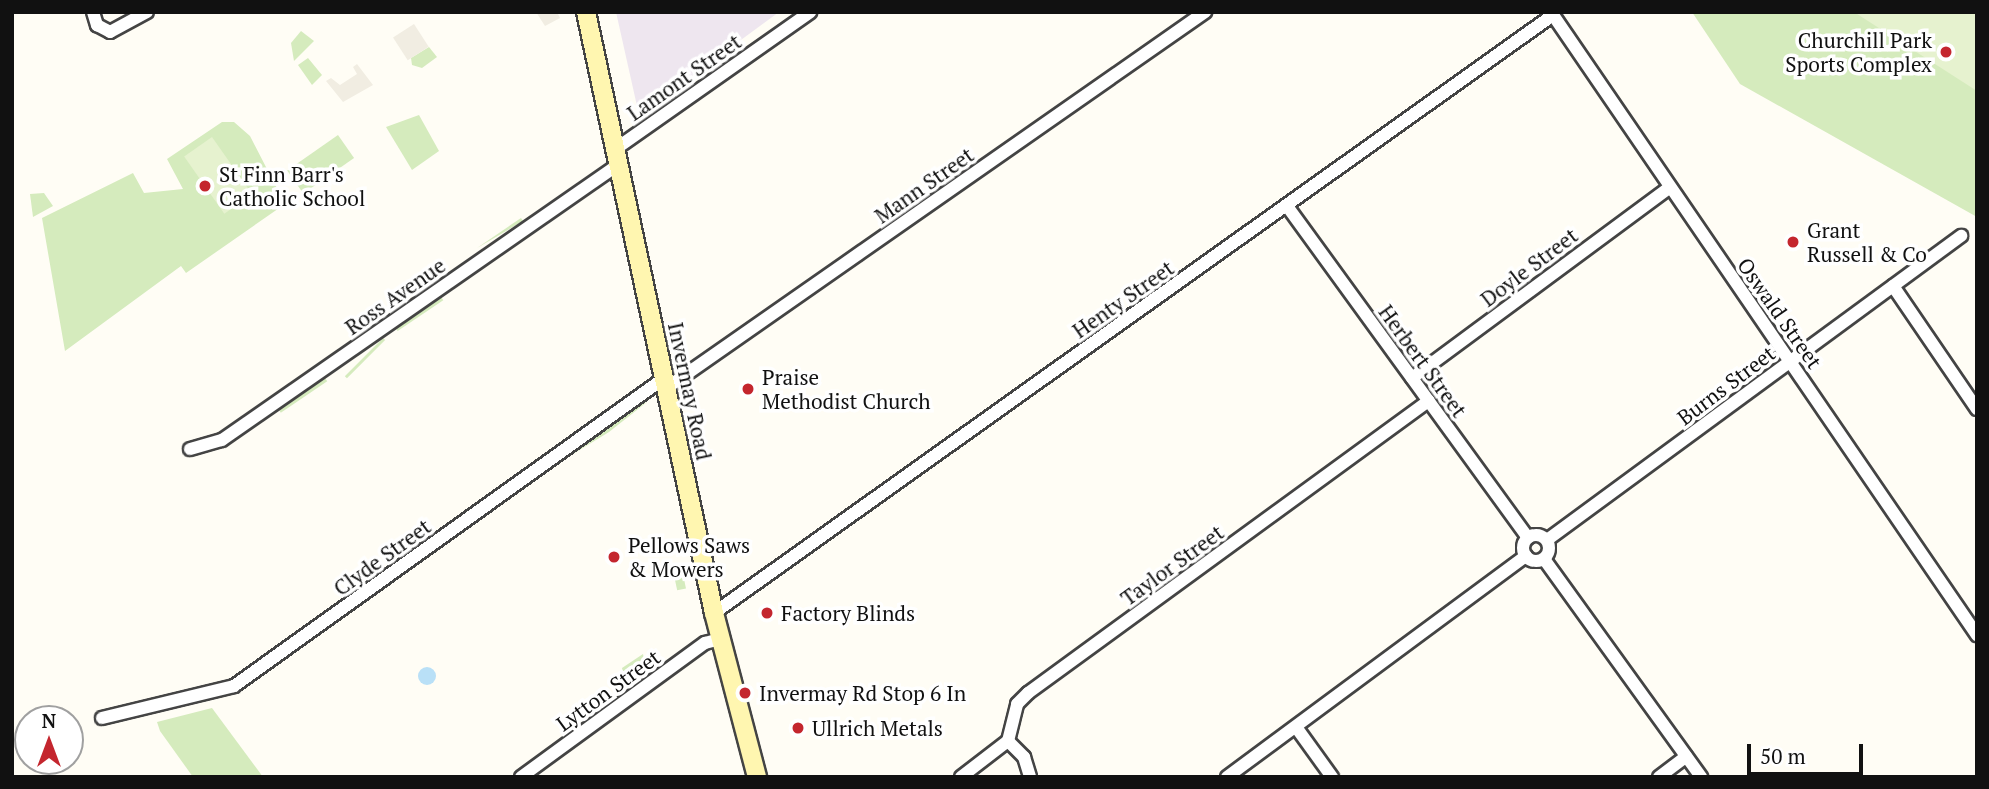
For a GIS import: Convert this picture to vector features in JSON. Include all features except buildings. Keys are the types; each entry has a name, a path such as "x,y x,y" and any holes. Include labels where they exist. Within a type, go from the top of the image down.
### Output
{"main road":[{"name":"Invermay Road","path":"586,12 714,614 757,777"}],"street":[{"path":"93,12 97,25 110,32 147,12"},
{"name":"Lamont Street","path":"615,158 810,12"},
{"name":"Mann Street","path":"664,384 1205,12"},
{"name":"Oswald Street","path":"1552,14 1977,635"},
{"name":"Henty Street","path":"714,614 1552,14"},
{"name":"Ross Avenue","path":"190,449 222,440 615,158"},
{"name":"Doyle Street","path":"1412,378 1670,187"},
{"name":"Herbert Street","path":"1287,206 1528,538"},
{"name":"Burns Street","path":"1547,540 1961,236"},
{"path":"1893,286 1977,409"},
{"name":"Clyde Street","path":"102,718 234,686 664,384"},
{"name":"Taylor Street","path":"1008,741 1017,704 1028,693 1429,401"},
{"path":"1526,556 1524,544 1528,538 1536,535 1547,540 1549,552 1544,559"},
{"path":"1227,777 1526,556 1544,559 1701,777"},
{"name":"Lytton Street","path":"521,777 705,643 720,639"},
{"path":"1296,726 1332,777"},
{"path":"961,777 1008,741 1024,757 1030,777"},
{"path":"1660,777 1686,757"}],"shaded area":[{"path":"536,12 557,12 560,18 545,26"},
{"path":"616,12 779,12 639,115"},
{"path":"414,24 429,47 408,60 393,38"},
{"path":"357,64 373,85 343,102 326,81 331,78 340,85 357,74 353,67"}],"green space":[{"path":"1692,12 1977,12 1977,217 1740,84"},
{"name":"Churchill Park Sports Complex","path":"1854,12 1977,12 1977,91"},
{"path":"301,31 314,41 294,61 291,43"},
{"path":"429,47 437,57 422,68 412,65 411,58"},
{"path":"308,58 322,75 312,85 298,65"},
{"path":"419,115 439,151 412,170 386,127"},
{"path":"222,122 234,122 250,136 285,204 186,273 181,266 65,351 42,218 133,173 144,193 183,189 167,159"},
{"path":"338,135 354,158 303,193 287,171"},
{"path":"212,137 252,194 224,214 184,157"},
{"path":"44,193 53,206 33,217 30,194"},
{"path":"521,218 523,221 477,248"},
{"path":"441,297 443,300 398,331 395,328"},
{"path":"383,338 385,340 347,378 345,376"},
{"path":"325,378 327,381 281,413 279,409"},
{"path":"647,402 609,432 560,462 640,405"},
{"path":"681,565 686,588 677,590 672,567"},
{"path":"643,654 645,664 624,679 622,668"},
{"path":"212,708 263,777 193,777 160,731 157,722"}],"water":[{"path":"427,667 433,670 436,676 433,682 427,685 421,682 418,676 421,670"}],"place":[{"name":"Churchill Park Sports Complex","path":"1946,52"},
{"name":"St Finn Barr's Catholic School","path":"205,186"},
{"name":"Grant Russell & Co","path":"1793,242"},
{"name":"Praise Methodist Church","path":"748,389"},
{"name":"Pellows Saws & Mowers","path":"614,557"},
{"name":"Factory Blinds","path":"767,613"},
{"name":"Invermay Rd Stop 6 In","path":"745,693"},
{"name":"Ullrich Metals","path":"798,728"}]}
